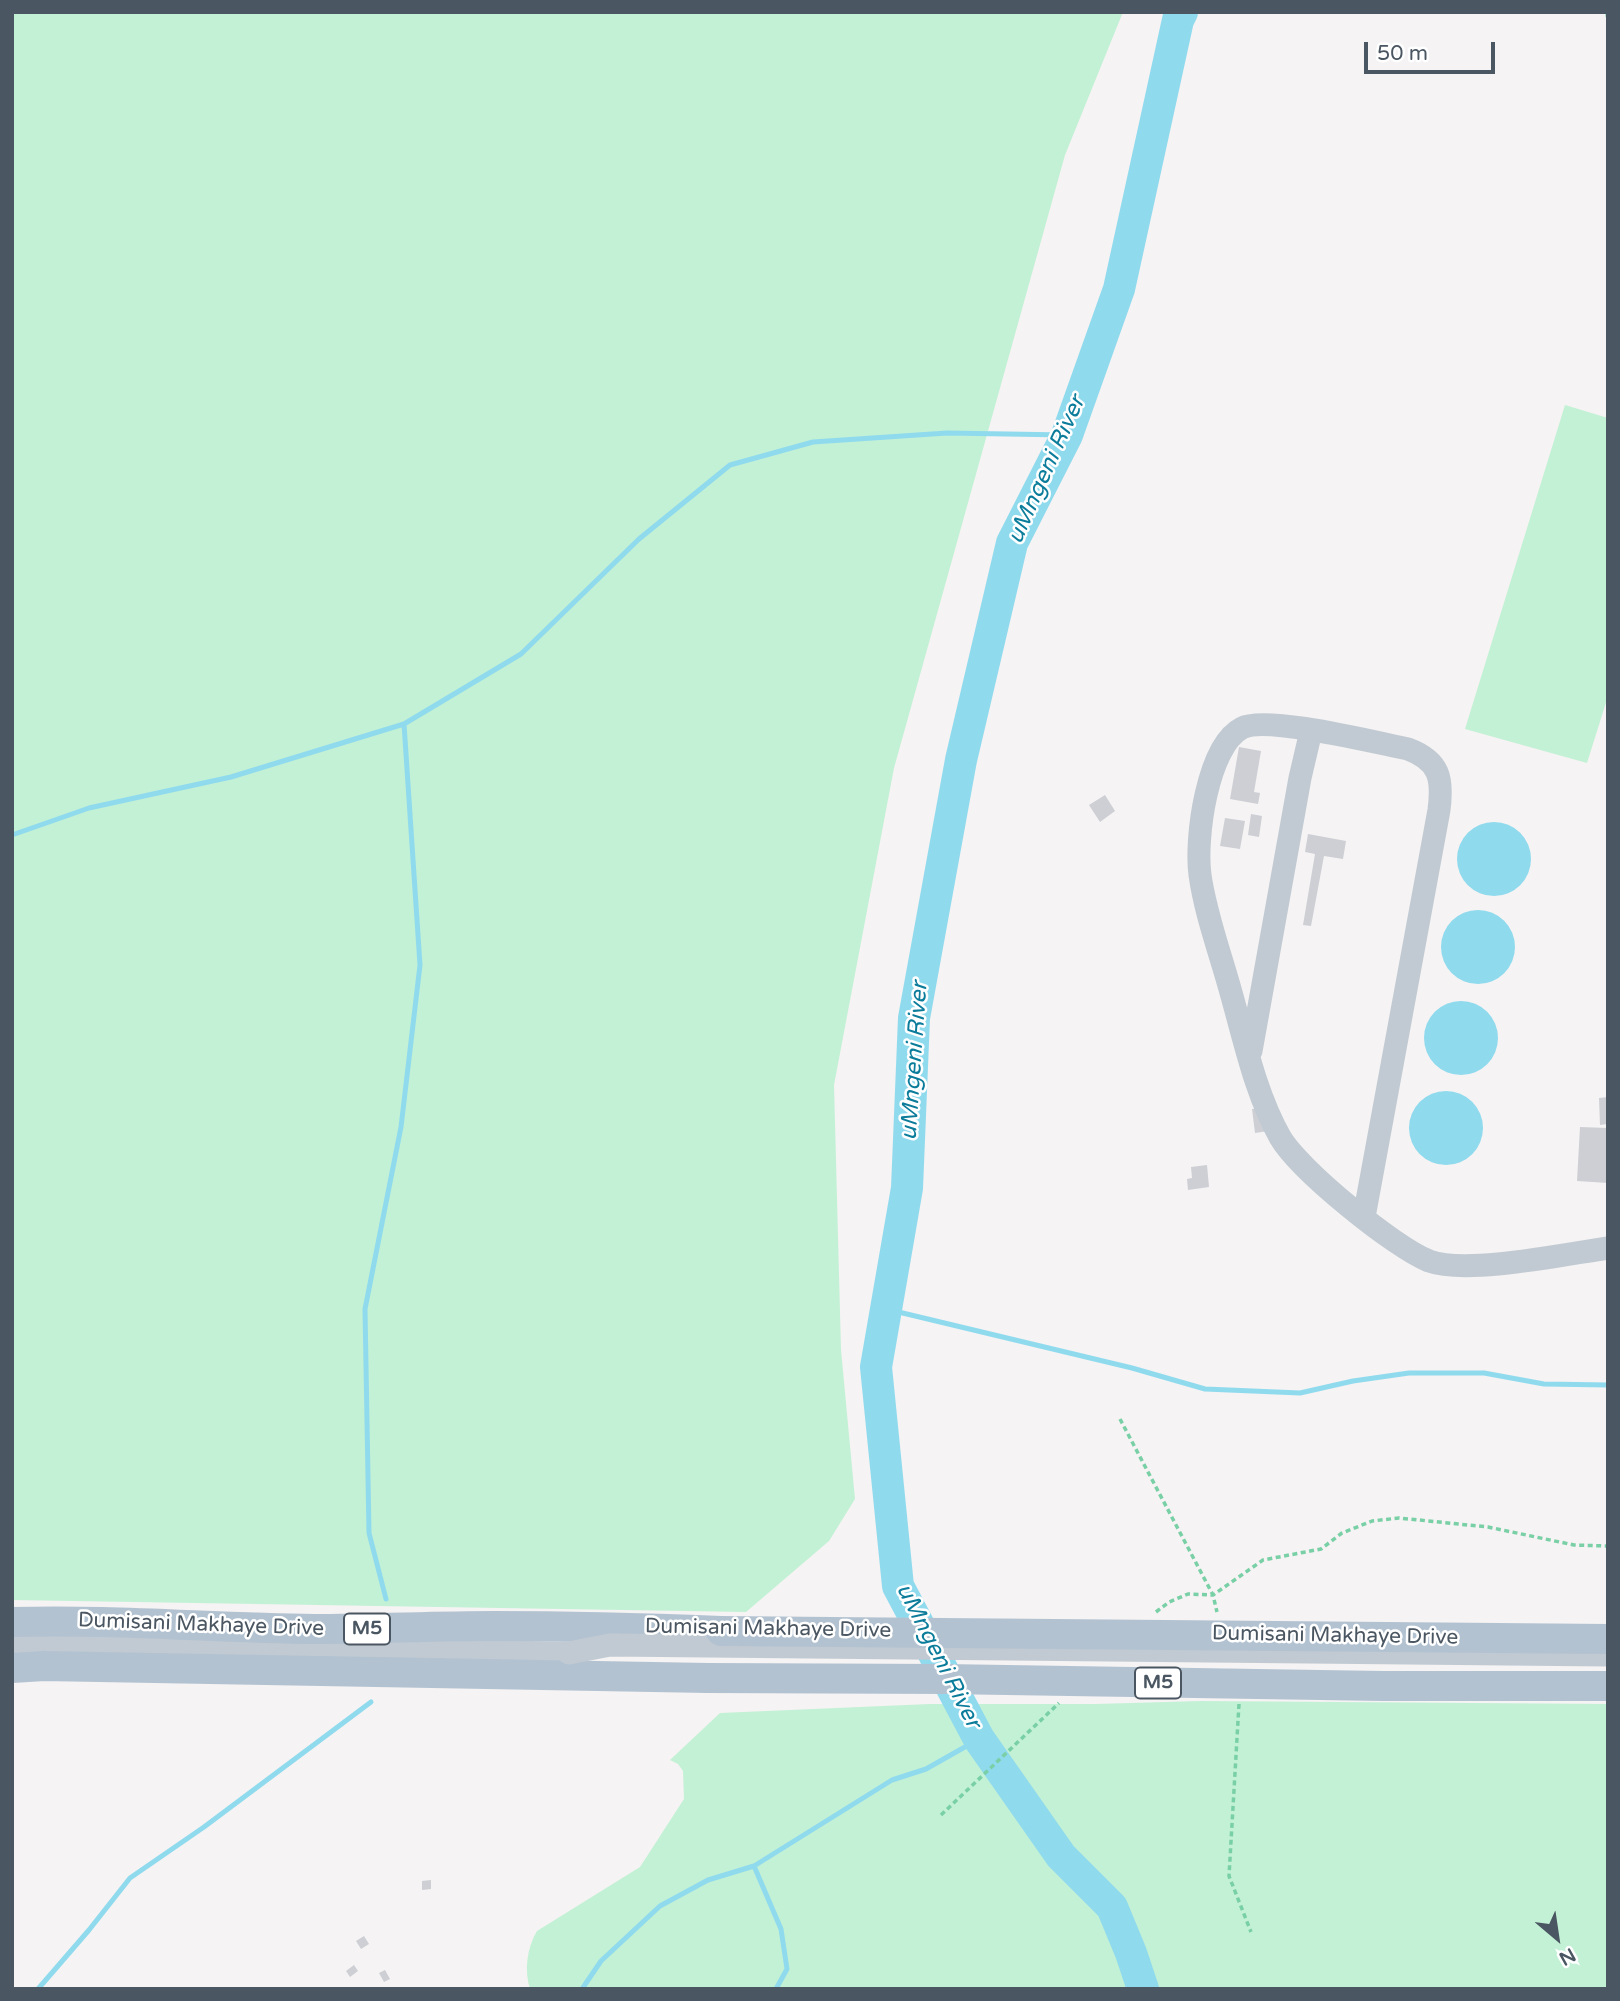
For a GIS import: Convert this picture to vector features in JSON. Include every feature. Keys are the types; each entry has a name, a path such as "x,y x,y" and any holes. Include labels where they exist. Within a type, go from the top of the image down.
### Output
{"main road":[{"name":"Dumisani Makhaye Drive","path":"12,1622 63,1621 284,1629 639,1627 721,1631 1608,1639"},
{"name":"Dumisani Makhaye Drive","path":"12,1668 1383,1686 1608,1686"}],"street":[{"path":"1364,1217 1441,794 1439,776 1433,764 1422,754 1408,749 1267,724 1250,724 1227,739 1217,757 1203,818 1199,850 1200,873 1206,905 1250,1056 1268,1111 1280,1137 1294,1157 1326,1186 1364,1217 1409,1252 1433,1263 1470,1266 1608,1248"},
{"path":"1250,1056 1293,815 1311,731"},
{"path":"12,1646 569,1653 609,1659 1608,1668"},
{"path":"569,1653 610,1646 1608,1655"}],"path":[{"path":"1607,12 1608,24"},
{"path":"1120,1419 1213,1595"},
{"path":"1169,1602 1188,1594 1213,1595 1263,1560 1321,1549 1342,1533 1372,1521 1399,1518 1488,1527 1574,1545 1608,1546"},
{"path":"1239,1704 1230,1876 1251,1933"},
{"path":"941,1815 1056,1705"}],"green space":[{"path":"12,12 1123,12 1065,155 894,768 834,1085 841,1350 855,1499 829,1541 746,1612 12,1600"},
{"path":"1565,405 1608,418 1608,696 1587,763 1465,729"},
{"path":"1201,1701 1608,1704 1608,1989 530,1989 527,1959 537,1931 640,1867 684,1799 683,1771 678,1764 670,1760 720,1713 930,1704"}],"water":[{"path":"1494,822 1515,828 1525,838 1531,859 1525,880 1515,890 1494,896 1473,890 1463,880 1457,859 1463,838 1473,828"},
{"path":"1478,910 1499,916 1509,926 1515,947 1509,968 1499,978 1478,984 1457,978 1447,968 1441,947 1447,926 1457,916"},
{"path":"1461,1001 1475,1004 1487,1012 1495,1024 1498,1038 1495,1052 1487,1064 1475,1072 1461,1075 1447,1072 1435,1064 1427,1052 1424,1038 1427,1024 1435,1012 1447,1004"},
{"path":"1446,1091 1460,1094 1472,1102 1480,1114 1483,1128 1480,1142 1472,1154 1460,1162 1446,1165 1432,1162 1420,1154 1412,1142 1409,1128 1412,1114 1420,1102 1432,1094"}],"building":[{"path":"1239,747 1261,751 1254,792 1260,793 1258,804 1230,799"},
{"path":"1105,795 1115,811 1100,822 1089,805"},
{"path":"1251,814 1262,816 1259,837 1248,835"},
{"path":"1225,818 1245,821 1240,849 1220,846"},
{"path":"1308,834 1346,841 1343,859 1324,856 1311,926 1303,925 1315,854 1305,852"},
{"path":"1608,1097 1608,1124 1600,1125 1599,1098"},
{"path":"1266,1108 1269,1131 1255,1133 1252,1109"},
{"path":"1580,1127 1608,1128 1608,1183 1577,1181"},
{"path":"1207,1165 1209,1187 1188,1190 1187,1179 1192,1178 1191,1167"},
{"path":"431,1880 431,1889 422,1890 422,1881"},
{"path":"364,1936 369,1944 361,1949 356,1941"},
{"path":"354,1965 358,1971 350,1977 346,1971"},
{"path":"385,1970 390,1979 384,1982 379,1973"}],"waterway":[{"name":"uMngeni River","path":"1143,1989 1112,1907 1061,1856 979,1739 898,1586 876,1367 907,1188 914,1018 961,760 1012,543 1067,435 1119,289 1178,20 1182,12"},
{"path":"12,835 89,808 231,777 404,724 521,654 639,539 730,465 813,442 947,433 1067,435"},
{"path":"386,1599 369,1533 365,1309 401,1127 420,965 404,724"},
{"path":"886,1309 1132,1368 1205,1389 1300,1393 1353,1381 1409,1373 1484,1373 1544,1384 1608,1385"},
{"path":"38,1989 130,1878 204,1827 371,1702"},
{"path":"582,1989 601,1961 660,1906 708,1880 754,1866 892,1780 926,1769 979,1739"},
{"path":"754,1866 781,1929 787,1969 776,1989"}]}
